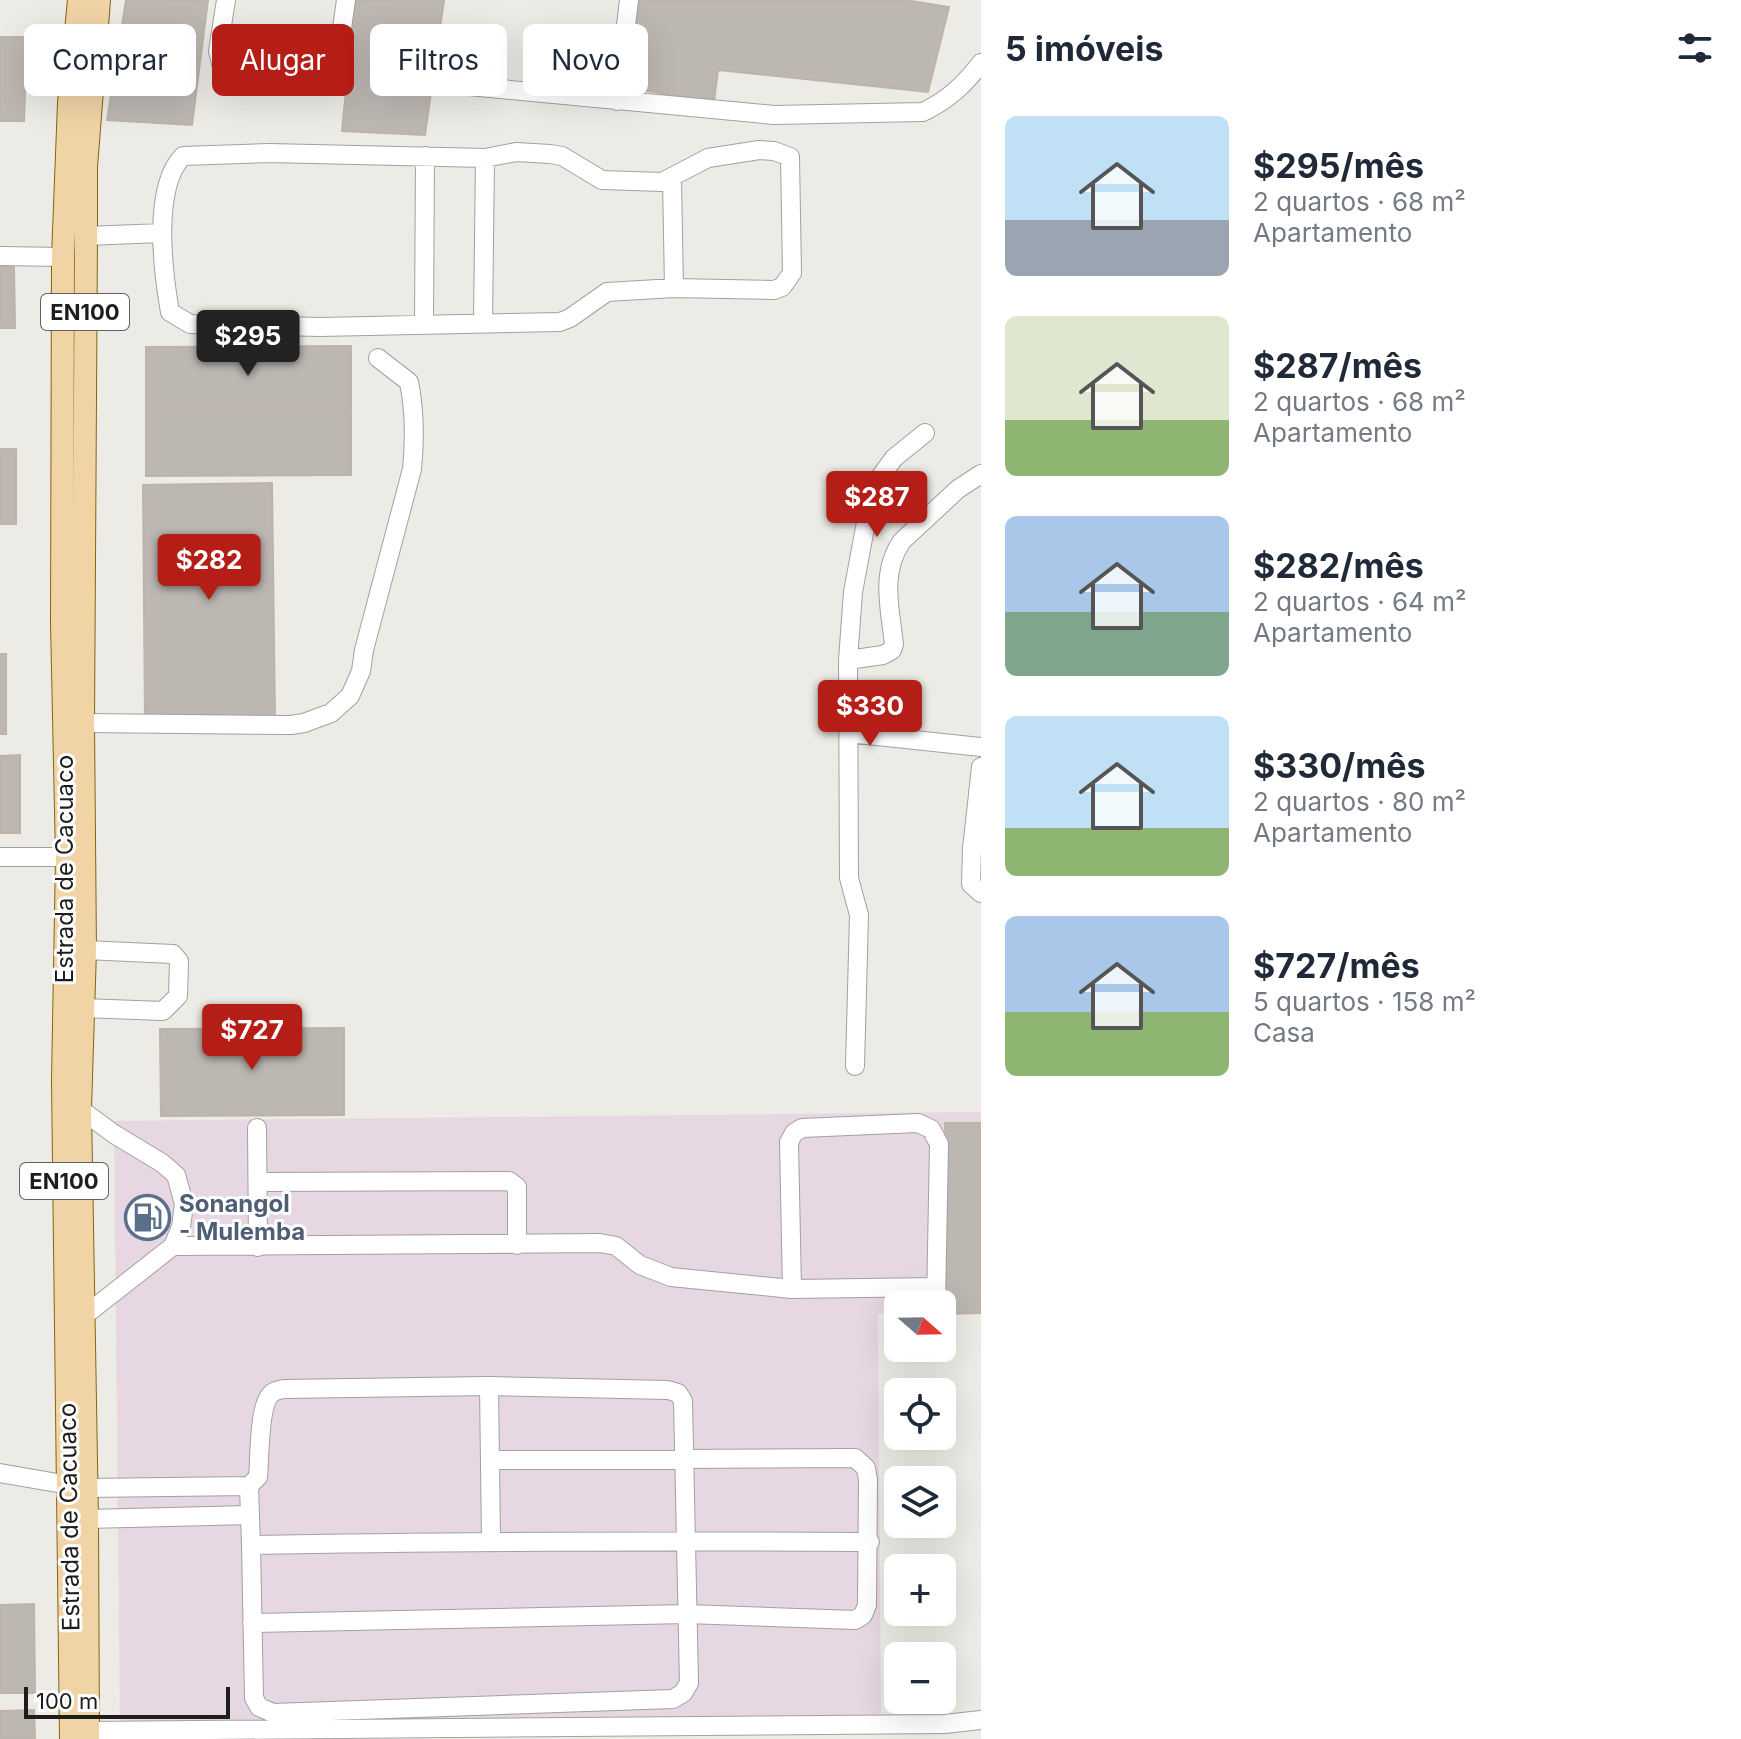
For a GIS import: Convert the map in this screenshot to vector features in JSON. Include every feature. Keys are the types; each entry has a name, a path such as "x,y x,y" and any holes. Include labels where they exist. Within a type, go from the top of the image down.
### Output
{"main road":[{"name":"Estrada de Cacuaco","path":"79,0 69,103 63,257 62,623 67,857 63,1081 78,1487 82,1736"},
{"name":"Estrada de Cacuaco","path":"82,1736 87,1519 78,1487 84,1316 80,1109 85,950 86,236 87,153 99,0"}],"street":[{"path":"226,0 218,51 218,62 223,71 233,75 316,82 328,79 336,70 346,0"},
{"path":"617,101 629,0"},
{"path":"507,90 774,115 923,112 945,101 981,63"},
{"path":"759,150 774,151 790,157 792,273 788,281 774,290 674,288 607,292 560,322 320,327 190,324 170,312 162,233 169,182 177,162 183,156 269,153 425,156 485,158 516,152 550,154 562,156 609,182 662,182 708,158 759,150"},
{"path":"424,324 425,156"},
{"path":"483,323 485,158"},
{"path":"672,179 674,288"},
{"path":"86,236 162,233"},
{"path":"0,256 63,257"},
{"path":"83,723 291,725 331,713 350,696 361,671 412,469 415,445 415,416 409,382 378,358"},
{"path":"855,1066 860,934 859,915 849,878 848,660 855,573 873,492 894,458 925,433"},
{"path":"848,660 883,655 892,650 888,578 895,550 948,498 981,474"},
{"path":"849,733 981,747"},
{"path":"981,767 971,884 981,893"},
{"path":"0,857 67,857"},
{"path":"83,1008 163,1011 178,996 179,961 173,954 85,950"},
{"path":"80,1109 176,1175 184,1204 181,1227 173,1246 84,1316"},
{"path":"792,1289 789,1142 794,1133 802,1128 918,1123 931,1129 939,1144 936,1290"},
{"path":"257,1128 258,1247"},
{"path":"259,1182 509,1181 517,1187 517,1245"},
{"path":"173,1246 600,1243 616,1246 640,1265 671,1277 792,1289 884,1293"},
{"path":"0,1473 78,1487 249,1486 258,1477 266,1401 273,1392 284,1389 489,1386 668,1390 678,1393 683,1401 689,1683 683,1693 673,1699 273,1713 259,1707 254,1698 249,1486"},
{"path":"489,1386 491,1540"},
{"path":"252,1623 687,1614 855,1620 863,1615 867,1605 870,1542 866,1468 855,1458 490,1460"},
{"path":"87,1519 250,1515"},
{"path":"251,1545 491,1540 870,1542"},
{"path":"82,1736 945,1724 981,1720"}],"shaded area":[{"path":"981,1112 981,1313 956,1313 956,1290 884,1290 884,1314 878,1314 881,1716 120,1725 114,1121"}],"building":[{"path":"126,0 208,0 196,94 196,24 122,24"},
{"path":"355,0 444,0 441,24 370,24 370,96 430,96 425,135 342,131 345,96 354,96"},
{"path":"639,0 905,0 949,7 928,92 718,70 714,102 648,91 648,24 635,24"},
{"path":"0,37 24,37 24,121 0,121"},
{"path":"111,96 196,96 192,125 107,120"},
{"path":"14,266 15,328 0,328 0,267"},
{"path":"351,346 351,410 146,411 146,347"},
{"path":"351,410 351,475 146,476 146,411"},
{"path":"0,449 16,449 16,524 0,524"},
{"path":"272,483 275,719 145,721 143,485"},
{"path":"0,654 6,654 6,734 0,734"},
{"path":"20,755 20,833 0,833 0,756"},
{"path":"344,1028 344,1115 161,1116 160,1029"},
{"path":"945,1123 981,1123 981,1313 956,1314 956,1290 946,1290"},
{"path":"34,1604 35,1693 0,1693 0,1605"},
{"path":"34,1710 35,1739 0,1739 0,1711"}],"place":[{"name":"Sonangol - Mulemba","path":"148,1217"}]}
